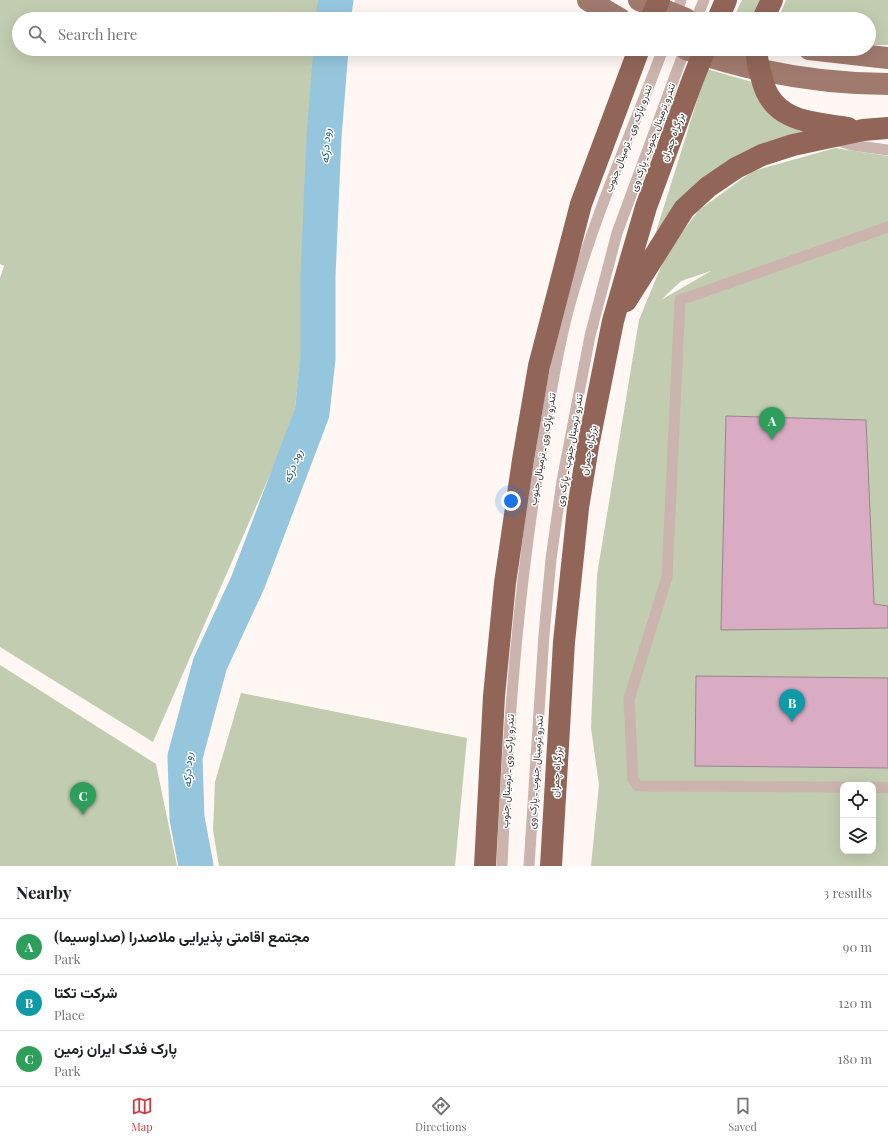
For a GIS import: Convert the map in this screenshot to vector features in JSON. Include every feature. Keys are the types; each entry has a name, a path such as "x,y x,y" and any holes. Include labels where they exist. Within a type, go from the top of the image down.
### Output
{"highway":[{"path":"654,12 659,0"},
{"path":"721,12 726,0"},
{"path":"766,12 772,0"},
{"path":"485,866 494,696 505,583 523,460 539,366 581,204 637,56"},
{"name":"بزرگراه چمران","path":"551,866 564,642 578,508 588,446 613,321 646,207 692,79 703,56"},
{"path":"756,56 764,91 774,105 792,117 863,130"},
{"path":"613,321 684,209 708,186 736,168 762,155 792,145 863,130 888,128"}],"main road":[{"path":"588,0 608,12"},
{"path":"639,0 669,12"},
{"path":"708,56 738,65 780,74 825,80 883,84"},
{"path":"870,56 888,58"}],"lane":[{"path":"677,12 681,0"},
{"path":"699,12 704,0"},
{"name":"تندرو پارک وی ـ ترمینال جنوب","path":"502,866 507,746 519,611 528,536 556,369 567,315 598,218 660,56"},
{"name":"تندرو ترمینال جنوب ـ پارک وی","path":"530,866 544,635 551,559 562,481 590,336 617,233 682,56"},
{"path":"825,137 852,145 888,150"},
{"path":"840,787 638,786 633,780 629,699 667,577 680,300 888,227"},
{"path":"876,787 888,788"}],"green space":[{"path":"0,0 347,0 345,12 12,12 12,56 339,56 293,422 153,742 0,647 0,278 4,266 0,264"},
{"path":"742,0 763,0 757,12 736,12"},
{"path":"786,0 888,0 888,45 876,45 876,12 781,12"},
{"path":"707,69 752,82 815,131 775,141 650,251"},
{"path":"835,148 888,156 888,866 591,866 599,785 591,728 597,575 639,320 667,252 699,210 753,171","holes":["711,271 661,300 681,281"]},
{"path":"0,665 156,764 177,866 0,866"},
{"path":"241,693 467,738 455,866 219,866 213,830 215,782"}],"building":[{"path":"726,416 866,420 874,604 888,606 888,628 721,630"},
{"path":"696,676 888,678 888,768 695,766"}],"waterway":[{"name":"رود درکه","path":"334,12 336,0"},
{"name":"رود درکه","path":"196,866 187,818 185,757 210,664 248,582 312,413 318,358 318,276 324,137 330,56"}],"place":[{"name":"مجتمع اقامتی پذیرایی ملاصدرا (صداوسیما)","path":"772,440"},
{"name":"شرکت تکتا","path":"792,722"},
{"name":"پارک فدک ایران زمین","path":"83,815"}]}
